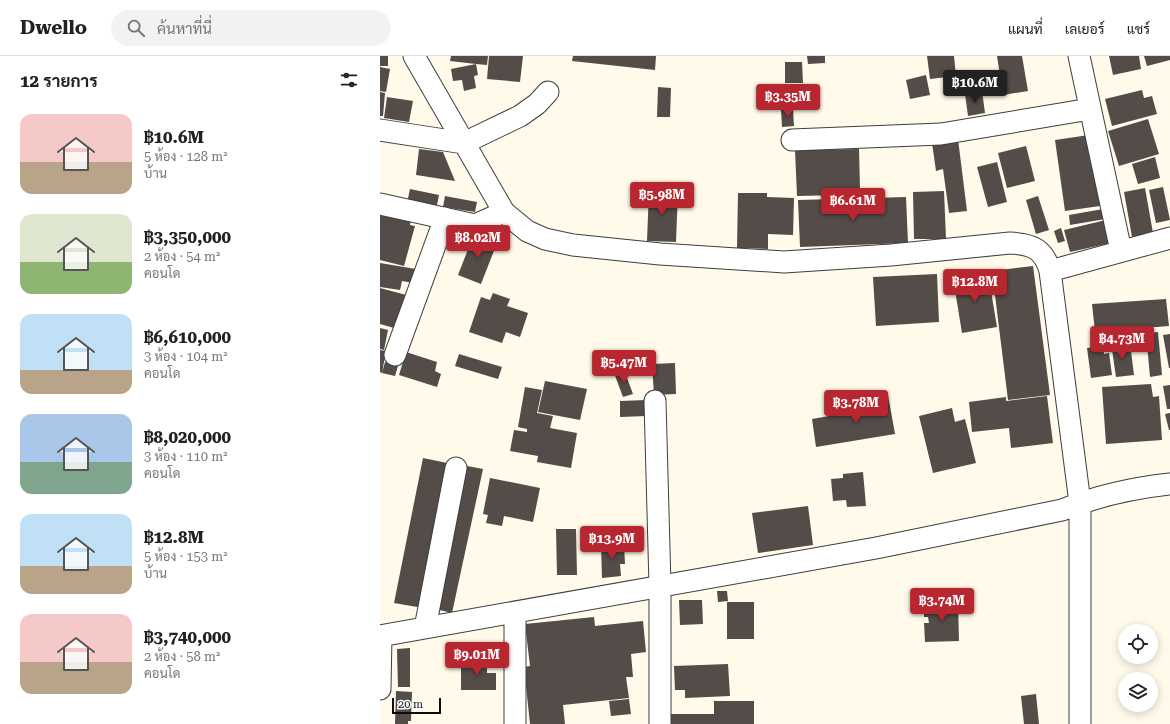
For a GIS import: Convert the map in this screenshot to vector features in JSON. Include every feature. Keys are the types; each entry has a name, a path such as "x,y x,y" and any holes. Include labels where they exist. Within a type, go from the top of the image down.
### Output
{"street":[{"path":"414,56 504,212 527,230 540,237 573,245 610,249 660,254 784,262 891,256 1020,244 1033,246 1042,253 1048,262 1050,271 1080,503 1080,724"},
{"path":"1079,56 1121,251"},
{"path":"380,130 464,142 520,116 537,104 548,92"},
{"path":"792,140 941,134 1090,109"},
{"path":"380,204 475,225 504,212"},
{"path":"395,355 445,218"},
{"path":"1050,271 1170,238"},
{"path":"655,401 660,586 660,724"},
{"path":"425,628 456,468"},
{"path":"380,689 380,636 876,548 1062,510 1115,493 1170,484"},
{"path":"515,613 515,724"}],"building":[{"path":"380,56 388,56 388,66 380,66"},
{"path":"451,56 488,56 487,65 450,61"},
{"path":"489,56 523,56 520,82 487,79"},
{"path":"573,56 656,56 655,70 572,61"},
{"path":"807,56 825,56 825,63 808,64"},
{"path":"927,56 954,56 956,76 930,79"},
{"path":"997,56 1022,56 1028,91 1003,95"},
{"path":"1109,56 1139,56 1141,69 1113,75"},
{"path":"1144,56 1170,56 1170,60 1147,66"},
{"path":"785,62 802,62 803,83 785,83"},
{"path":"476,64 478,75 474,76 476,88 464,91 462,80 453,81 451,69"},
{"path":"380,67 390,69 386,92 380,91"},
{"path":"926,75 930,95 910,99 906,80"},
{"path":"783,85 797,85 798,107 783,107"},
{"path":"658,87 671,88 670,117 657,117"},
{"path":"1142,90 1144,98 1152,96 1157,114 1112,126 1105,99"},
{"path":"982,91 985,113 968,116 965,94"},
{"path":"380,92 385,93 383,116 380,116"},
{"path":"387,97 413,101 409,122 384,118"},
{"path":"793,109 794,126 782,127 781,110"},
{"path":"1148,119 1159,154 1119,166 1108,131"},
{"path":"1089,135 1100,206 1065,211 1055,140"},
{"path":"958,139 967,211 949,213 943,169 936,171 932,143"},
{"path":"1026,146 1035,181 1007,188 998,153"},
{"path":"419,149 443,152 455,181 416,175"},
{"path":"859,149 860,189 844,190 844,195 797,196 795,150"},
{"path":"1155,157 1160,178 1138,184 1132,164"},
{"path":"997,162 1007,202 988,207 977,167"},
{"path":"1163,187 1170,220 1156,223 1149,190"},
{"path":"1145,188 1153,233 1132,237 1124,192"},
{"path":"410,189 439,195 436,210 407,203"},
{"path":"649,190 678,191 676,242 647,241"},
{"path":"944,191 946,239 914,239 913,192"},
{"path":"738,193 767,193 767,197 794,198 793,235 768,234 768,249 737,248"},
{"path":"445,196 477,202 475,212 443,207"},
{"path":"1038,196 1049,230 1036,234 1026,200"},
{"path":"906,197 908,243 800,247 798,200"},
{"path":"1103,209 1105,219 1070,225 1069,215"},
{"path":"380,212 411,220 410,225 415,226 404,266 380,260"},
{"path":"1106,220 1111,243 1070,252 1064,230"},
{"path":"1061,228 1065,241 1058,243 1054,231"},
{"path":"474,234 497,243 481,284 458,275"},
{"path":"380,263 422,270 419,284 402,281 400,290 380,287"},
{"path":"1033,266 1050,395 1008,400 992,271"},
{"path":"988,273 997,327 962,333 953,278"},
{"path":"937,274 939,322 876,326 873,277"},
{"path":"380,288 410,296 401,330 380,324"},
{"path":"493,293 510,299 507,306 528,313 520,337 506,332 502,343 469,332 481,297 490,300"},
{"path":"1166,299 1169,326 1095,332 1092,304"},
{"path":"380,328 388,330 384,350 380,349"},
{"path":"1158,332 1162,375 1150,377 1146,333"},
{"path":"1170,334 1170,368 1169,368 1163,335"},
{"path":"1124,342 1125,352 1131,351 1134,375 1116,377 1111,343"},
{"path":"1103,346 1104,354 1109,353 1112,375 1091,378 1087,348"},
{"path":"380,350 386,351 382,373 380,372"},
{"path":"406,352 437,362 435,371 441,374 437,387 399,375"},
{"path":"459,354 502,367 498,379 455,366"},
{"path":"385,362 398,366 395,376 382,373"},
{"path":"675,363 676,394 654,395 652,364"},
{"path":"624,370 633,394 623,397 614,373"},
{"path":"545,381 587,389 580,420 538,412"},
{"path":"1151,384 1153,397 1159,396 1162,440 1106,444 1102,387"},
{"path":"1170,385 1170,409 1167,409 1163,386"},
{"path":"525,387 542,390 537,413 553,416 550,428 577,433 571,468 537,462 538,456 510,451 514,430 527,432 527,429 518,427"},
{"path":"888,395 895,434 816,447 812,419 869,409 867,398"},
{"path":"1047,396 1053,443 1011,448 1009,428 972,432 969,402 1006,397 1006,401"},
{"path":"646,400 646,416 620,417 620,401"},
{"path":"952,408 955,422 965,419 976,463 933,473 919,416"},
{"path":"1170,413 1170,430 1169,430 1165,414"},
{"path":"423,458 452,464 423,608 394,603"},
{"path":"462,465 483,469 452,613 431,608"},
{"path":"863,472 866,506 847,507 846,500 833,501 831,479 843,478 843,474"},
{"path":"490,478 540,488 533,522 504,516 502,526 486,523 488,515 483,514"},
{"path":"808,506 813,545 758,553 752,513"},
{"path":"556,529 576,529 577,575 557,575"},
{"path":"624,544 625,564 620,564 621,576 602,578 601,546"},
{"path":"717,591 727,591 728,601 718,602"},
{"path":"679,600 702,600 703,624 680,625"},
{"path":"958,601 959,641 925,642 924,623 929,623 928,617 924,617 924,602"},
{"path":"727,602 754,602 754,639 727,639"},
{"path":"594,617 595,626 643,621 646,652 631,654 633,677 626,677 629,698 563,705 565,724 530,724 524,667 530,666 525,624"},
{"path":"410,648 410,687 398,687 397,649"},
{"path":"487,660 487,673 496,673 496,690 461,690 461,661"},
{"path":"728,664 730,696 685,698 685,690 675,690 674,666"},
{"path":"396,691 412,692 411,721 408,721 408,724 395,724"},
{"path":"1036,694 1039,724 1024,724 1021,696"},
{"path":"629,699 631,714 611,716 609,701"},
{"path":"714,701 754,701 754,724 670,724 670,714 714,714"}]}
